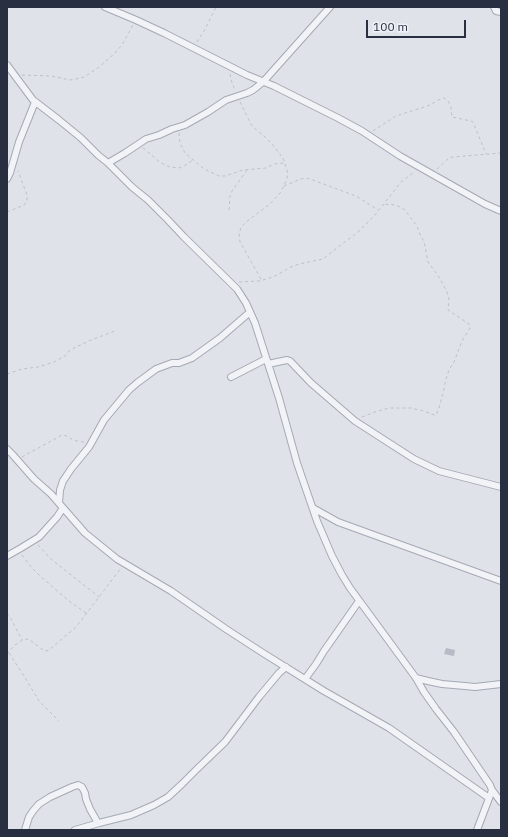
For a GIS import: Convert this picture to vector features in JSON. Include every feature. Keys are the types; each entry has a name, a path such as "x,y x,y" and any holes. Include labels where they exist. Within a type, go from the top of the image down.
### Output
{"street":[{"path":"108,163 146,139 179,128 226,100 250,92 263,82 330,7"},
{"path":"494,7 496,11 501,12"},
{"path":"109,8 192,46 247,75 338,118 433,175 485,204 501,211"},
{"path":"7,65 35,102 72,130 132,187 148,200 237,289 246,303 255,323 286,421 297,463 317,521 332,556 342,575 359,601 391,642 428,698 454,732 501,802"},
{"path":"7,180 19,142 35,102"},
{"path":"7,556 39,536 57,517 61,505 60,490 63,481 93,442 100,425 129,390 137,382 156,369 192,358 220,338 250,312"},
{"path":"231,377 267,361 290,361 311,383 355,421 414,459 439,471 501,487"},
{"path":"7,449 34,479 51,494 85,533 117,559 171,591 226,629 286,667 389,728 489,798"},
{"path":"313,508 338,522 501,581"},
{"path":"305,678 359,601"},
{"path":"75,830 98,823 131,816 168,797 225,742 259,697 286,667"},
{"path":"416,678 442,684 475,687 501,684"},
{"path":"25,830 29,817 39,804 50,796 78,785 82,787 90,809 98,823"},
{"path":"477,830 492,790"}],"path":[{"path":"192,46 196,44 200,38 216,7"},
{"path":"15,75 51,76 70,80 84,77 98,68 115,53 122,45 136,20"},
{"path":"229,66 232,83 250,122 272,144 283,158 288,174 281,192 270,204 241,227 239,235 240,242 262,280"},
{"path":"367,135 396,116 422,108 444,98 448,101 452,118 473,122 486,154"},
{"path":"179,128 180,143 185,153 204,169 219,176 225,176 247,170 261,169 274,164 285,163"},
{"path":"138,144 161,163 170,167 179,168 193,160"},
{"path":"433,175 445,162 453,157 501,153"},
{"path":"7,212 24,205 27,201 27,195 14,160"},
{"path":"230,282 259,282 299,264 324,259 353,236 383,205 401,182 420,167"},
{"path":"229,210 232,191 247,170"},
{"path":"284,186 301,179 310,178 356,196 378,210"},
{"path":"355,421 366,415 389,408 411,408 436,415 449,370 454,362 462,341 470,328 468,324 448,310 449,296 428,262 424,242 417,226 404,209 390,204 383,205"},
{"path":"7,374 54,362 70,350 115,331"},
{"path":"18,460 62,435 77,441 93,442"},
{"path":"33,540 51,559 98,597"},
{"path":"18,550 40,576 86,614"},
{"path":"7,654 15,645 24,639 30,640 43,650 49,650 76,627 124,564"},
{"path":"7,613 22,640"},
{"path":"9,653 39,701 58,721"}],"building":[{"path":"446,648 455,650 454,656 444,654"}]}
